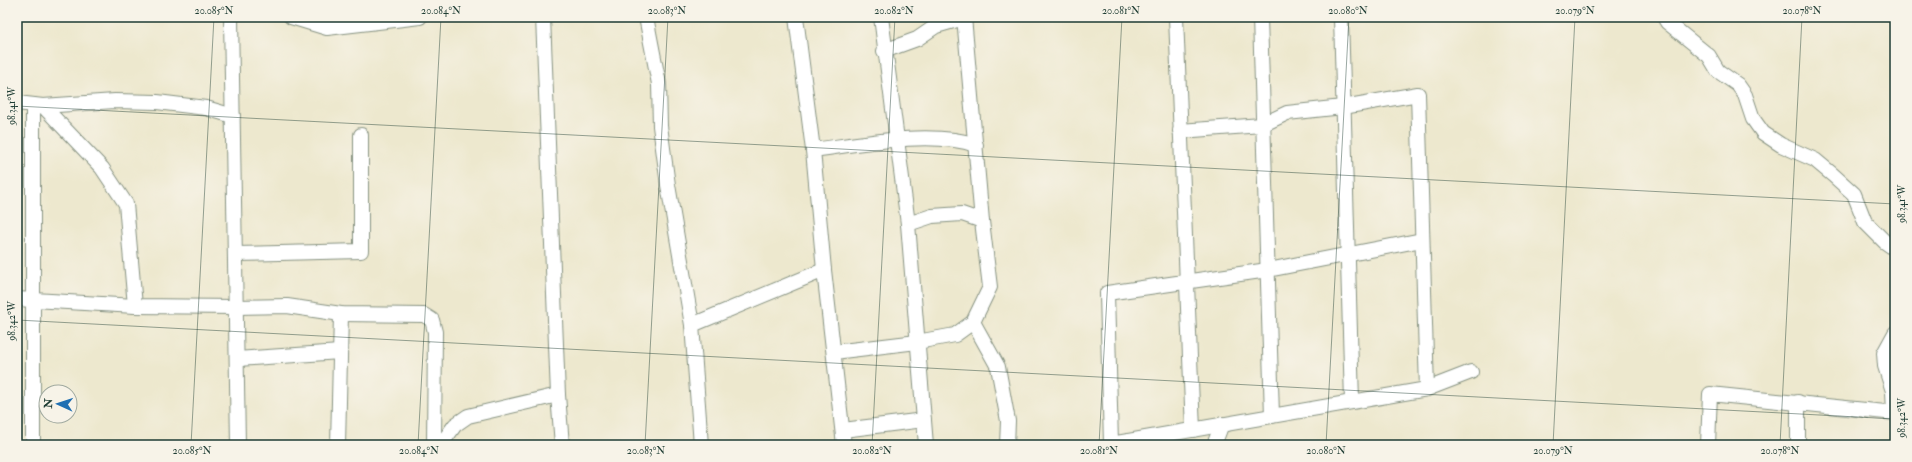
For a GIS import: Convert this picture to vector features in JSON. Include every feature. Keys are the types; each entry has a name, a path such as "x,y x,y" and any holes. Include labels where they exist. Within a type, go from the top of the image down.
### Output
{"street":[{"path":"231,17 238,445"},
{"path":"293,17 327,28 420,17"},
{"path":"543,17 558,395 562,445"},
{"path":"646,17 659,84 660,126 668,185 692,325 701,445"},
{"path":"796,17 813,150 824,270 844,445"},
{"path":"881,17 884,51 908,224 927,445"},
{"path":"834,352 917,342 955,335 973,322 990,287 982,221 964,17 936,26 917,39 884,51"},
{"path":"1176,17 1193,430"},
{"path":"1260,17 1262,125 1272,416"},
{"path":"1341,17 1346,255 1352,402"},
{"path":"1664,17 1667,22 1709,56 1718,71 1738,85 1746,95 1753,119 1763,133 1781,145 1815,160 1833,175 1854,194 1865,222 1885,242 1895,249"},
{"path":"1180,132 1262,125 1287,113 1343,107 1418,94 1427,389"},
{"path":"17,103 38,106 115,100 157,102 206,108 233,116"},
{"path":"33,445 33,300 38,106"},
{"path":"38,106 102,168 126,204 135,306"},
{"path":"235,254 361,251 362,136"},
{"path":"813,150 896,140 951,139 962,140 976,145"},
{"path":"908,224 932,216 962,214 982,221"},
{"path":"1422,240 1268,270 1186,283 1107,293 1112,444 1427,389 1471,372"},
{"path":"692,325 824,270"},
{"path":"17,299 135,306 286,306 341,314 424,315 432,320 435,332 434,443 444,439 455,425 468,416 558,395"},
{"path":"338,445 341,314"},
{"path":"973,322 998,367 1008,421 1007,445"},
{"path":"1708,445 1710,394 1894,413 1893,391 1885,366 1884,353 1895,333"},
{"path":"237,359 340,352"},
{"path":"1798,402 1798,445"},
{"path":"843,430 924,420"},
{"path":"1214,445 1222,424"}]}
